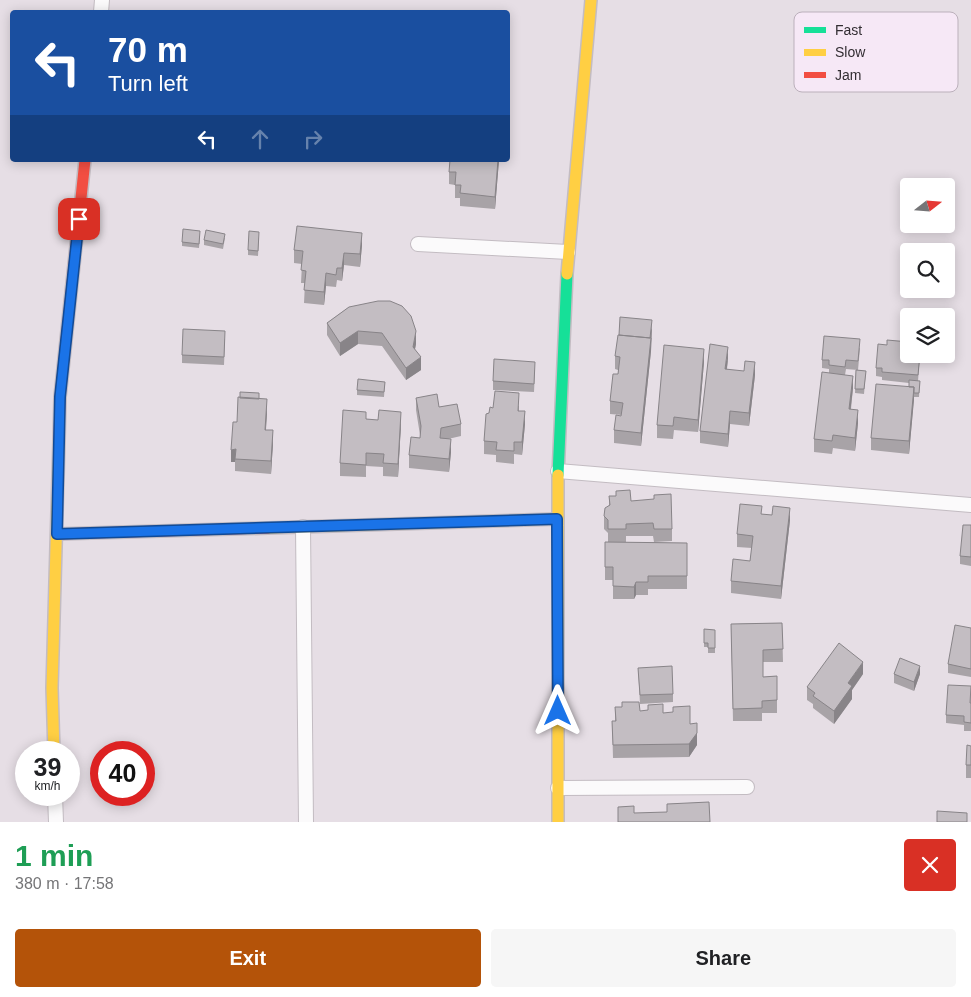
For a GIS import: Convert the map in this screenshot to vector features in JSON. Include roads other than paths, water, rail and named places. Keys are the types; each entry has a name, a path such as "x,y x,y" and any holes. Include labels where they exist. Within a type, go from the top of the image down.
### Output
{"street":[{"path":"558,822 558,471 568,252 591,0"},
{"path":"54,741 52,688 60,397 85,162"},
{"path":"418,244 568,252"},
{"path":"558,471 971,505"},
{"path":"57,534 557,519"},
{"path":"303,526 306,822"},
{"path":"558,788 747,787"},
{"path":"55,806 56,822"}]}
